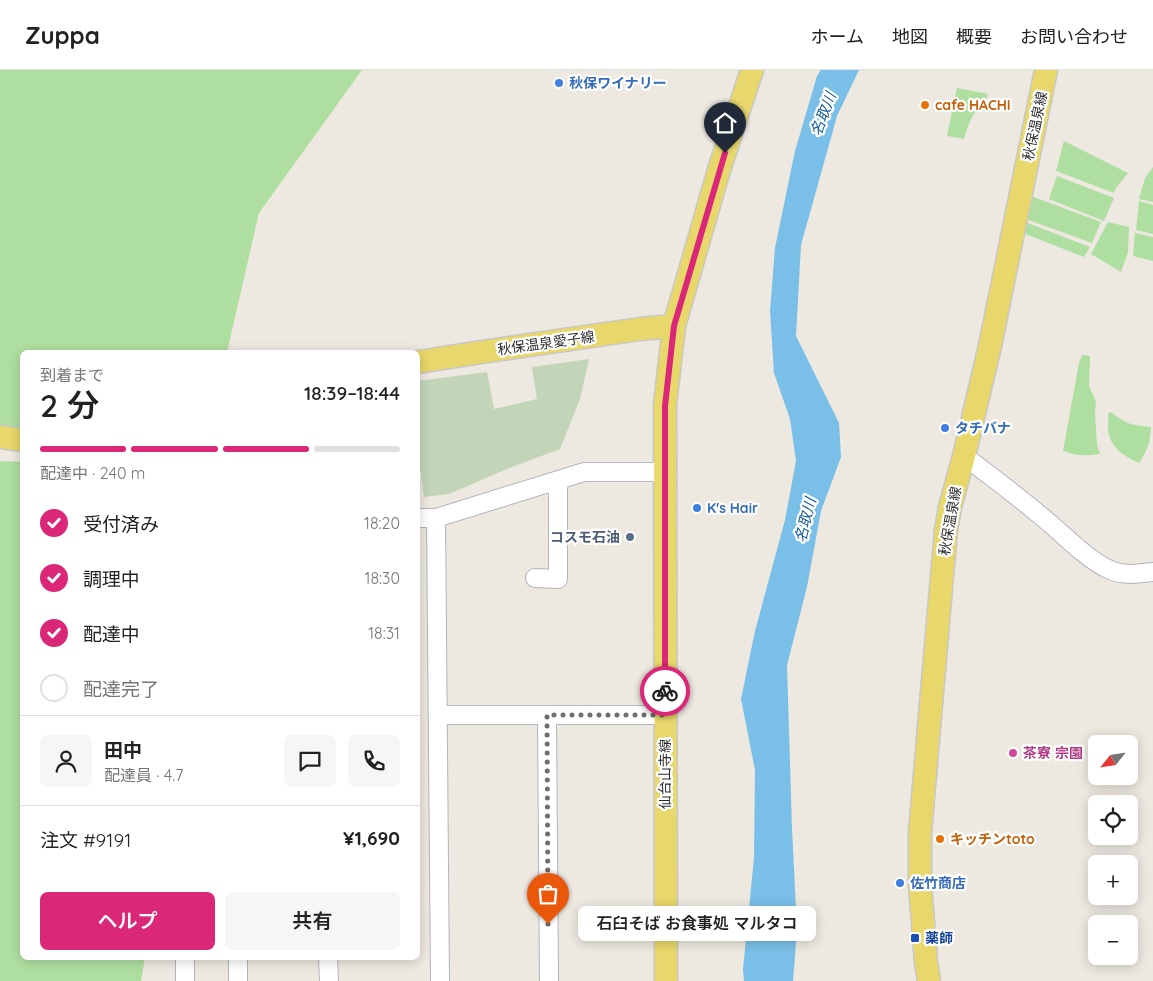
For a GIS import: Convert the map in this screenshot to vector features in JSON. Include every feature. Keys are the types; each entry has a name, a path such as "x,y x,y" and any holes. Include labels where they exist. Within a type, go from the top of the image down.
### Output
{"main road":[{"name":"仙台山寺線","path":"666,981 665,406 674,326 752,70"},
{"name":"秋保温泉線","path":"929,981 920,885 920,832 946,530 990,346 1046,70"},
{"name":"秋保温泉愛子線","path":"420,362 640,329 674,326"},
{"path":"0,436 20,440"}],"street":[{"path":"964,456 1108,569 1122,574 1153,572"},
{"path":"420,518 436,518 584,472 665,472"},
{"path":"534,578 558,579 558,480"},
{"path":"436,518 440,981"},
{"path":"438,715 665,715"},
{"path":"547,715 549,981"},
{"path":"185,960 185,981"},
{"path":"238,960 238,981"},
{"path":"328,960 328,981"}],"green space":[{"path":"0,70 362,70 259,213 227,350 20,350 20,429 0,426"},
{"path":"957,88 988,94 971,119 964,139 947,136"},
{"path":"1064,141 1128,173 1114,193 1056,171"},
{"path":"1153,167 1153,202 1139,199 1145,178"},
{"path":"1057,176 1114,198 1104,221 1049,199"},
{"path":"1031,196 1101,222 1092,243 1026,219"},
{"path":"1139,201 1153,205 1153,234 1136,230"},
{"path":"1025,222 1090,247 1084,257 1023,233"},
{"path":"1108,222 1129,227 1128,252 1121,272 1091,254"},
{"path":"1135,233 1153,237 1153,261 1133,256"},
{"path":"1082,355 1090,356 1089,386 1096,402 1097,445 1100,454 1081,455 1063,451"},
{"path":"589,359 580,399 560,449 449,494 424,497 420,472 420,381 487,372 494,409 537,399 532,367"},
{"path":"1111,412 1130,424 1151,427 1148,446 1139,463 1121,452 1111,440 1108,433 1108,414"},
{"path":"0,461 20,462 20,960 145,960 141,981 0,981"}],"water":[{"name":"名取川","path":"821,70 859,70 837,116 801,245 796,336 839,423 841,457 821,511 807,587 787,665 797,930 793,981 744,981 743,969 754,858 755,770 741,699 755,631 785,520 796,461 790,419 774,373 770,311 775,248 795,151 817,76"}],"way so far":[{"path":"548,924 547,715 665,715 665,691"}],"place":[{"name":"秋保ワイナリー","path":"559,83"},
{"name":"cafe HACHI","path":"925,105"},
{"name":"タチバナ","path":"945,428"},
{"name":"K's Hair","path":"697,508"},
{"name":"コスモ石油","path":"630,537"},
{"name":"茶寮 宗園","path":"1013,753"},
{"name":"キッチンtoto","path":"940,839"},
{"name":"佐竹商店","path":"900,883"},
{"name":"石臼そば お食事処 マルタコ","path":"548,924"},
{"name":"薬師","path":"915,938"}],"route":[{"path":"665,691 665,406 674,326 725,153"}]}
